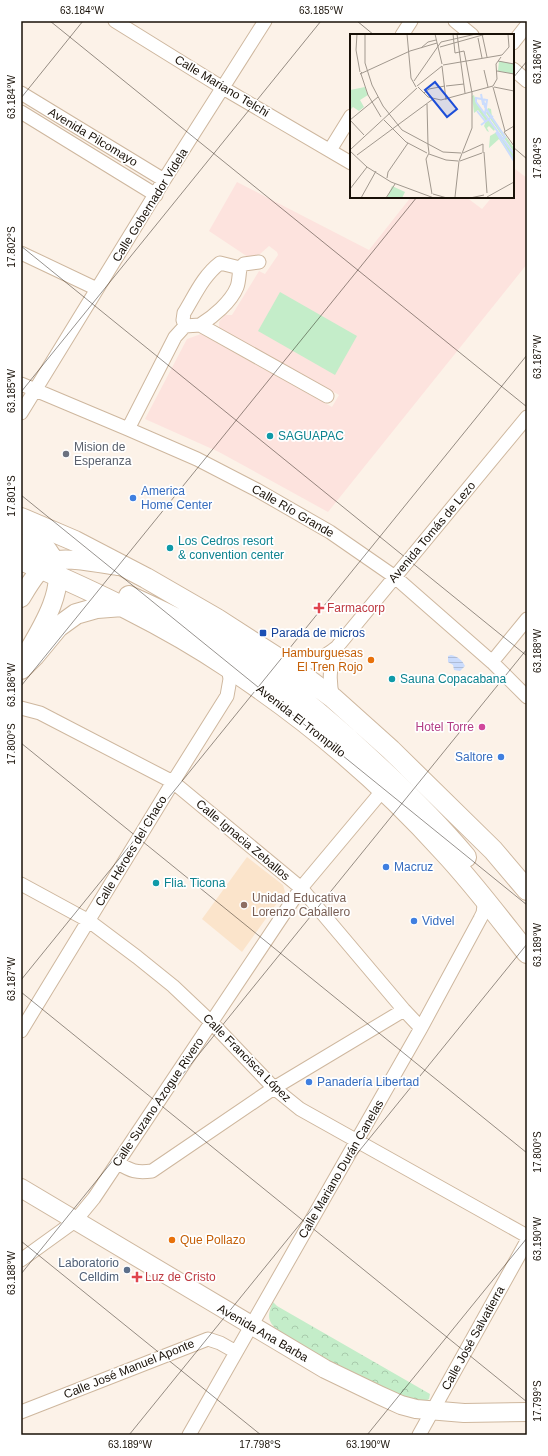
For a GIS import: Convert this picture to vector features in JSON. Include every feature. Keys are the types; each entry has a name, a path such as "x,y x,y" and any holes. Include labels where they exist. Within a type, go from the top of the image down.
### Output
{"main road":[{"path":"21,519 74,541 123,566 217,619 290,666 333,698 391,750 493,850 527,890"},
{"name":"Avenida El Trompillo","path":"21,544 51,569 154,623 228,667 274,698 349,758 444,852 485,899 527,953"},
{"name":"Avenida El Trompillo","path":"21,560 51,569 151,606 184,622 244,657 300,698 391,778 445,832 496,892 527,932"},
{"path":"21,669 58,627 76,614 97,608 151,606"}],"street":[{"name":"Calle Mariano Telchi","path":"115,21 223,88 350,162"},
{"name":"Calle Gobernador Videla","path":"21,413 164,180 265,21"},
{"path":"403,34 411,21"},
{"path":"455,21 471,34"},
{"path":"514,42 527,25"},
{"path":"514,70 527,81"},
{"name":"Avenida Pilcomayo","path":"21,94 164,180"},
{"name":"Avenida Pilcomayo","path":"21,112 156,195"},
{"path":"330,150 350,118"},
{"path":"21,253 97,290"},
{"path":"128,429 175,337 184,326 200,325 211,318 228,300 237,286 240,268 244,264 259,262"},
{"path":"184,326 184,313 211,270 220,263 240,268"},
{"path":"200,325 327,396"},
{"name":"Calle Río Grande","path":"21,384 197,459 257,490 330,532 395,577 492,662 527,697"},
{"name":"Avenida Tomás de Lezo","path":"290,666 315,661 327,655 337,647 527,417"},
{"path":"21,519 39,537 51,569 53,602 21,664"},
{"path":"21,598 36,576 51,569 81,560 123,566"},
{"path":"492,662 527,619"},
{"name":"Avenida Tomás de Lezo","path":"333,698 330,685 330,672 337,647"},
{"name":"Calle Héroes del Chaco","path":"21,1031 227,696 230,678 228,667"},
{"name":"Calle Ignacia Zeballos","path":"21,708 40,714 173,782 301,888 421,1028"},
{"name":"Calle Suzano Azogue Rivero","path":"21,1260 75,1221 94,1198 301,888 383,790"},
{"name":"Calle Francisca López","path":"21,884 88,922 138,957 173,986 211,1022 274,1088 300,1109 527,1236"},
{"name":"Calle Mariano Durán Canelas","path":"189,1435 421,1028 483,913 485,899"},
{"path":"118,1163 129,1170 138,1172 152,1170 274,1088 404,1010"},
{"name":"Avenida Ana Barba","path":"21,1188 325,1369 401,1405 416,1409 464,1413 527,1412"},
{"name":"Calle José Salvatierra","path":"419,1435 527,1241"},
{"name":"Calle José Manuel Aponte","path":"21,1412 208,1339 220,1343 236,1352"}],"shaded area":[{"name":"SAGUAPAC","path":"515,169 527,178 527,264 328,512 219,452 145,419 187,339 201,334 332,407 339,395 219,328 219,322 225,315 232,315 259,271 265,274 278,255 277,252 269,246 260,254 248,257 209,231 237,182 369,250 410,198 467,198 482,209 491,198 514,198"},
{"name":"Unidad Educativa Lorenzo Caballero","path":"247,857 283,885 285,892 242,952 202,919"}],"green space":[{"path":"280,292 357,336 335,375 258,331"},
{"path":"273,1302 277,1306 430,1394 429,1399 424,1402 386,1391 331,1363 280,1332 270,1322 269,1318"}],"water":[{"path":"451,655 458,658 464,664 465,666 460,671 454,670 453,665 448,662 448,656"}],"place":[{"name":"SAGUAPAC","path":"270,436"},
{"name":"Mision de Esperanza","path":"66,454"},
{"name":"America Home Center","path":"133,498"},
{"name":"Los Cedros resort & convention center","path":"170,548"},
{"name":"Farmacorp","path":"319,608"},
{"name":"Parada de micros","path":"263,633"},
{"name":"Hamburguesas El Tren Rojo","path":"371,660"},
{"name":"Sauna Copacabana","path":"392,679"},
{"name":"Hotel Torre","path":"482,727"},
{"name":"Saltore","path":"501,757"},
{"name":"Macruz","path":"386,867"},
{"name":"Flia. Ticona","path":"156,883"},
{"name":"Unidad Educativa Lorenzo Caballero","path":"244,905"},
{"name":"Vidvel","path":"414,921"},
{"name":"Panadería Libertad","path":"309,1082"},
{"name":"Que Pollazo","path":"172,1240"},
{"name":"Laboratorio Celldim","path":"127,1270"},
{"name":"Luz de Cristo","path":"137,1277"}]}
